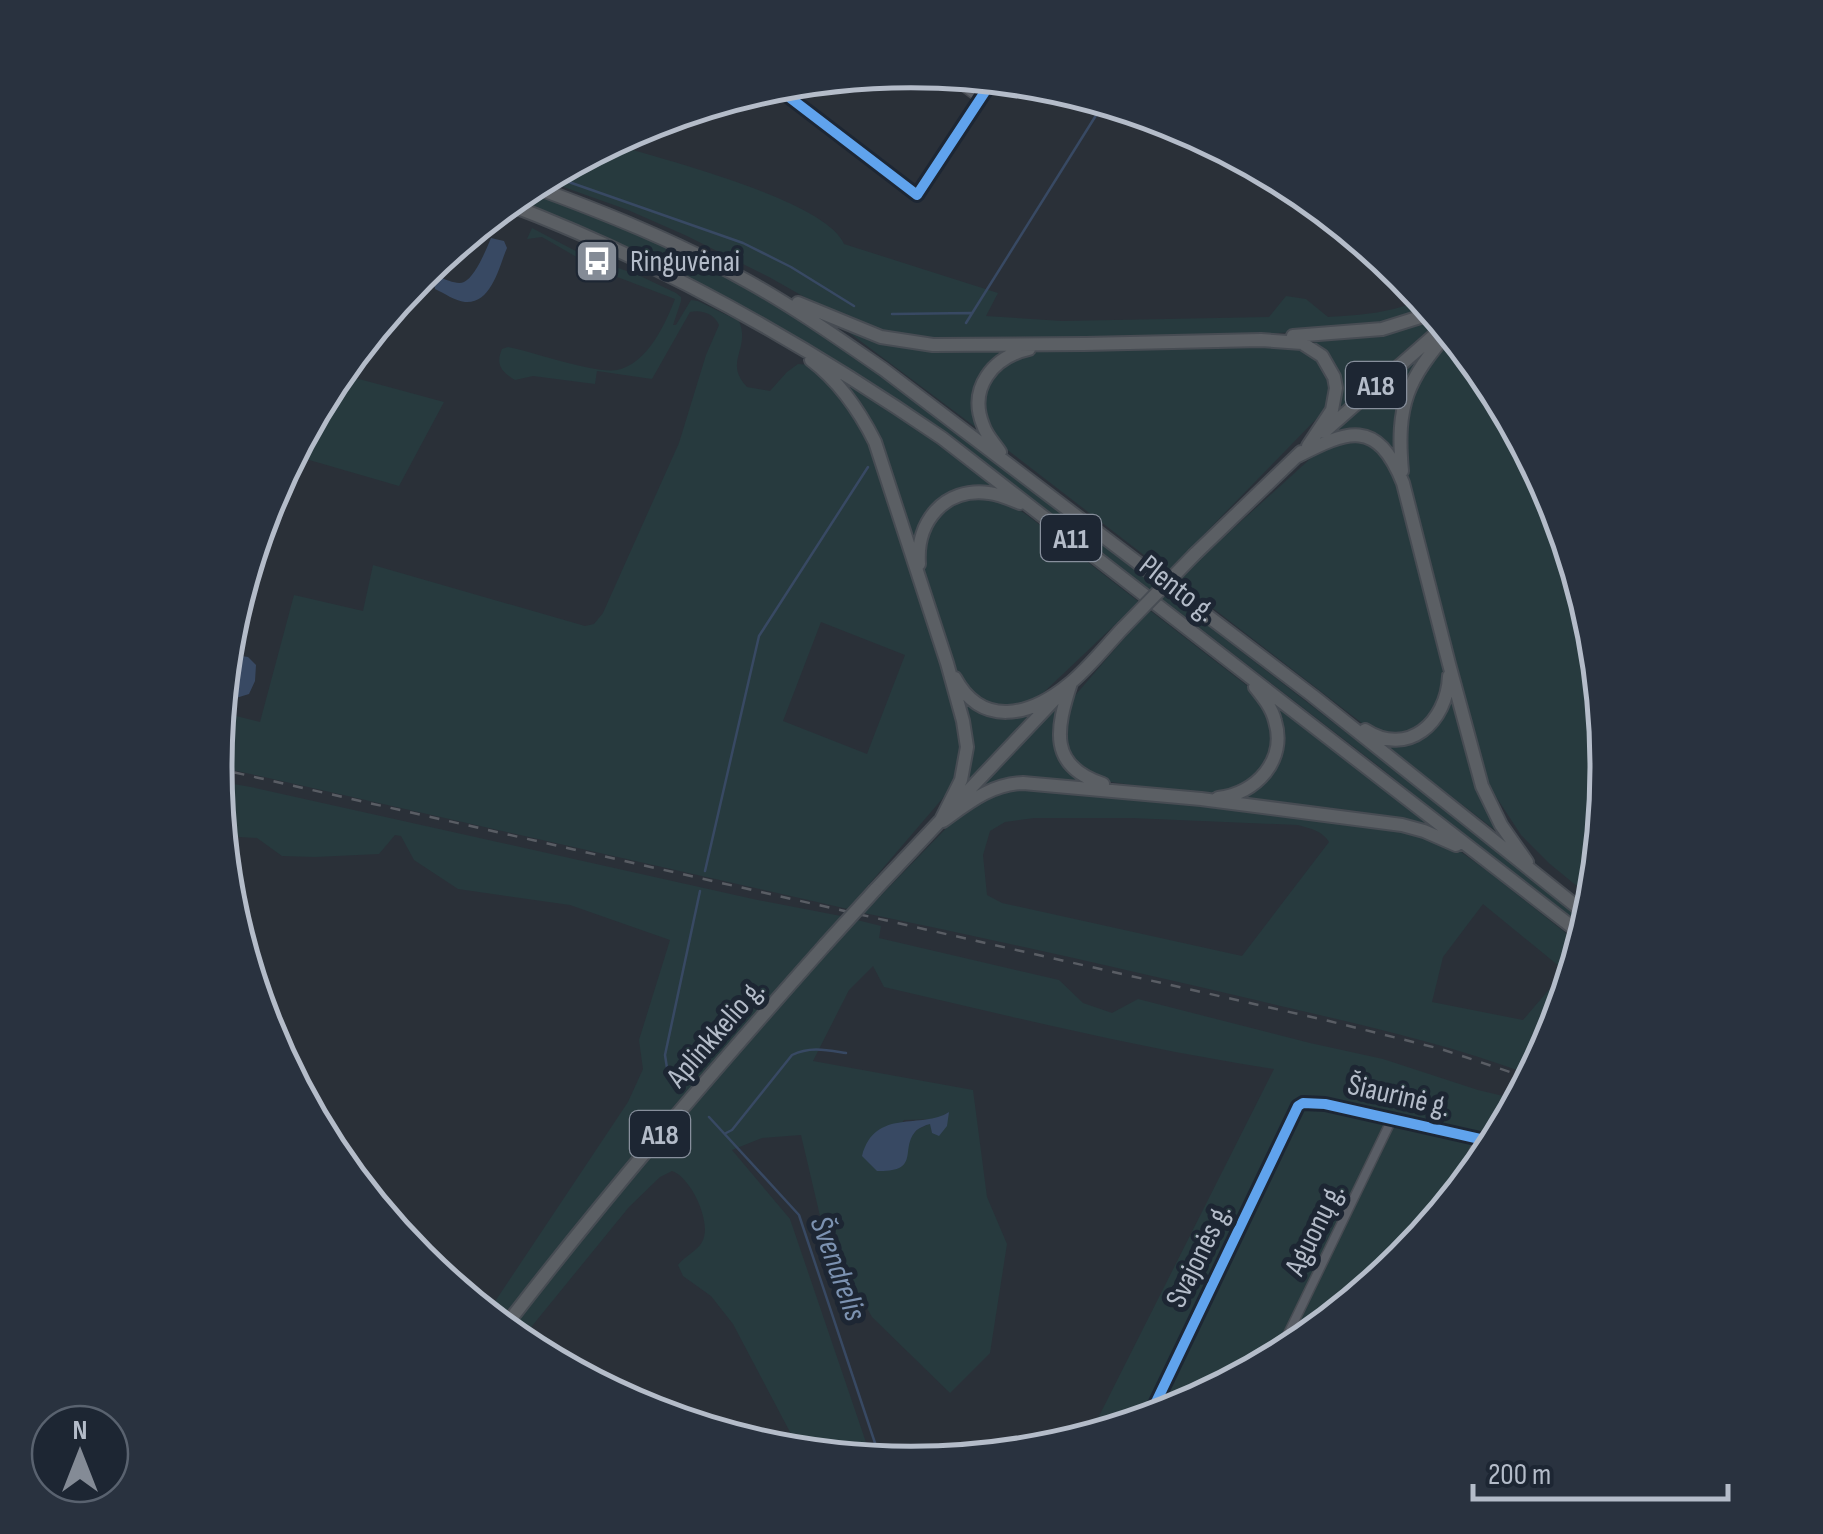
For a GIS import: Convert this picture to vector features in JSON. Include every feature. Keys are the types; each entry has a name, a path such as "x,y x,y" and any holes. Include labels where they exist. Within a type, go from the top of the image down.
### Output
{"highway":[{"name":"Plento g.","path":"549,193 652,234 745,280 883,368 1313,696 1576,907"},
{"name":"Plento g.","path":"523,210 599,242 747,316 891,403 1032,507 1572,927"},
{"path":"745,280 856,329 933,345 1260,340 1382,330 1420,317"},
{"path":"747,316 764,332 814,362 846,393 875,442 947,662 966,734 961,780 939,822"},
{"name":"Aplinkkelio g.","path":"513,1317 722,1061 939,822 1195,554 1308,446 1437,337"},
{"path":"1260,340 1302,344 1314,349 1329,365 1335,400 1308,446"},
{"path":"1403,483 1399,432 1403,404 1423,362 1440,340"},
{"path":"1011,466 982,424 978,398 985,378 1004,357 1017,352 1085,344"},
{"path":"1296,457 1334,438 1352,435 1384,448 1394,460 1482,786 1490,806 1534,872"},
{"path":"920,582 920,540 944,502 974,492 992,493 1032,507"},
{"path":"947,662 970,698 994,711 1022,710 1070,684"},
{"path":"1313,696 1374,736 1410,736 1432,723 1443,708 1448,664"},
{"path":"1201,799 1242,792 1264,776 1274,756 1278,735 1275,719 1266,700 1242,670"},
{"path":"1070,684 1060,716 1065,758 1085,778 1124,791"},
{"path":"939,822 985,792 1010,783 1046,784 1402,825 1447,839 1502,872"}],"street":[{"path":"968,90 980,99"},
{"path":"791,99 917,195 985,92"},
{"name":"Šiaurinė g.","path":"1294,1112 1304,1102 1313,1102 1480,1139"},
{"name":"Svajonės g.","path":"1156,1401 1294,1112"},
{"name":"Aguonų g.","path":"1288,1332 1392,1119"}],"green space":[{"path":"629,149 699,170 774,196 806,212 831,228 844,244 998,293 986,316 1062,321 1269,317 1286,296 1306,299 1328,317 1408,304 1416,313 1367,328 1263,334 922,339 883,332 822,307 687,236 561,186"},
{"path":"543,196 644,237 779,307 884,375 1467,826 1575,914 1573,922 1381,768 960,443 761,318 621,245 527,207"},
{"path":"532,228 587,257 676,293 681,301 673,325 691,300 739,321 742,340 737,370 747,387 770,391 798,364 812,365 865,426 952,696 962,755 954,785 848,909 232,770 234,715 260,722 294,595 363,611 373,565 585,626 594,624 603,613 679,443 719,325 707,313 690,312 652,379 597,371 595,384 533,376 515,380 500,364 502,349 508,347 595,369 628,366 654,342 675,299 599,270 542,237 527,239","holes":["821,622 905,655 867,754 783,721"]},
{"path":"1424,321 1430,329 1335,412 1338,388 1334,364 1311,340 1376,335"},
{"path":"839,325 864,335 1006,348 981,374 977,384 973,404 978,429"},
{"path":"1444,344 1500,427 1539,507 1568,591 1590,723 1590,811 1580,889 1521,835 1491,789 1487,790 1404,458 1404,414 1429,360"},
{"path":"1277,345 1310,351 1322,365 1330,384 1325,410 1183,556 1194,564 1322,448 1356,439 1378,449 1395,473 1445,680 1427,720 1406,732 1379,731 1363,724 1005,448 983,410 983,390 995,370 1031,352"},
{"path":"1420,356 1399,404 1396,456 1370,434 1336,430"},
{"path":"355,378 444,402 399,486 306,459"},
{"path":"845,382 998,489 947,496 914,546 875,431"},
{"path":"984,495 1006,501 1027,515 1250,688 1268,713 1273,749 1253,780 1221,793 1160,789 1104,781 1074,763 1063,739 1072,699 1133,628 1122,618 1044,692 1024,703 994,707 969,689 953,659 928,585 922,553 926,536 942,510 961,500"},
{"path":"1454,696 1482,799 1500,834 1381,742 1433,726"},
{"path":"963,699 974,707 1035,710 965,785 970,742"},
{"path":"1274,703 1441,831 1366,813 1239,800 1266,780 1279,757"},
{"path":"1059,704 1066,767 1083,783 1020,779 983,785"},
{"path":"232,784 841,916 654,1129 508,1313 494,1303 628,1102 643,1069 639,1040 670,940 570,905 458,889 414,860 401,836 395,835 379,854 315,857 282,856 257,838 236,837"},
{"path":"1040,787 1374,823 1437,839 1461,852 1570,936 1560,967 1483,904 1443,957 1432,1002 1523,1020 1556,981 1519,1071 1363,1025 864,913 955,819 993,792","holes":["1034,818 1298,825 1319,833 1329,842 1242,956 1002,903 987,895 983,855 990,831 1005,822"]},
{"path":"857,920 881,926 879,938 1059,980 1083,1003 1112,1013 1138,999 1383,1059 1506,1097 1451,1181 1422,1215 1360,1278 1325,1306 1289,1332 1212,1376 1172,1395 1097,1420 1274,1069 1127,1042 884,987 873,966 849,990 813,1061 973,1090 987,1197 1007,1244 990,1353 950,1393 872,1317 824,1233 801,1135 762,1138 732,1150 790,1219 867,1445 792,1435 733,1324 711,1296 683,1276 678,1265 700,1245 705,1224 693,1191 672,1171 660,1177 629,1207 530,1329 517,1320 623,1187","holes":["946,1113 932,1133 931,1123 918,1129 878,1171 872,1165 904,1120 941,1119"]}],"water":[{"path":"491,238 504,241 507,248 482,297 465,302 435,289 441,277 464,282 480,263"},
{"path":"242,656 248,657 256,665 255,681 249,694 236,698"},
{"path":"949,1112 947,1126 939,1136 932,1133 930,1124 915,1132 907,1159 899,1168 877,1171 862,1156 868,1141 888,1125 926,1120"}],"waterway":[{"path":"966,323 1097,114"},
{"path":"568,182 743,243 854,306"},
{"path":"892,314 971,313"},
{"path":"705,871 759,636 868,467"},
{"path":"673,1076 665,1055 700,891"},
{"path":"726,1133 792,1055 812,1050 846,1053"},
{"name":"Švendrelis","path":"709,1117 799,1215 876,1445"}],"railway":[{"path":"232,772 1329,1021 1441,1049 1518,1074"}],"cycle path":[{"path":"791,99 917,195 985,92"},
{"path":"1157,1400 1298,1106 1325,1104 1480,1139"}],"place":[{"name":"Ringuvėnai","path":"597,261"}]}
